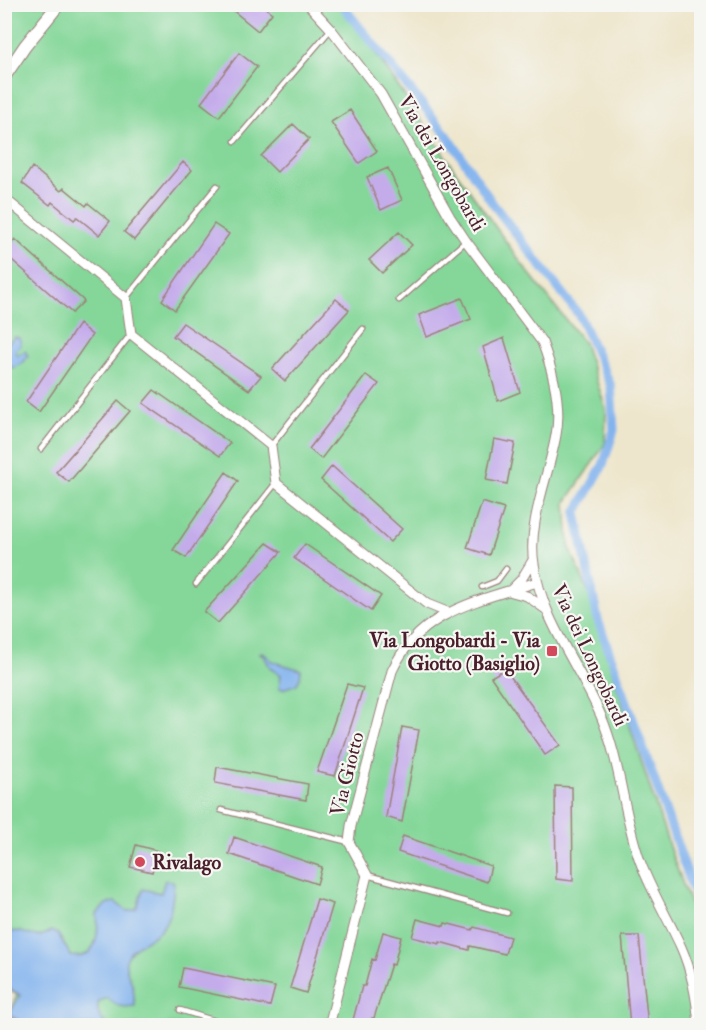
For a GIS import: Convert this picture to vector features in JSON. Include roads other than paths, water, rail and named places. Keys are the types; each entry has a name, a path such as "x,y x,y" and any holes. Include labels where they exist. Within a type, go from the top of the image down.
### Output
{"street":[{"path":"25,46 48,4"},
{"path":"4,77 25,46 59,4"},
{"name":"Via dei Longobardi","path":"308,4 331,28 381,94 465,241 542,342 555,387 557,433 534,533 533,560 537,582 547,610 589,690 609,737 640,860 692,976 698,1005 699,1026"},
{"path":"10,203 126,298 131,334 271,446 276,483 427,604 447,612"},
{"path":"533,560 521,580 510,591 527,596 547,610"},
{"name":"Via Giotto","path":"367,875 349,842 392,671 400,654 425,628 447,612 537,582"},
{"path":"425,628 427,604"},
{"path":"329,1026 367,875"}],"lane":[{"path":"235,141 331,28"},
{"path":"126,298 217,186"},
{"path":"399,300 465,241"},
{"path":"271,446 363,329"},
{"path":"41,448 131,334"},
{"path":"196,584 276,483"},
{"path":"482,587 497,581 506,569"},
{"path":"221,810 349,842"},
{"path":"367,875 507,913"},
{"path":"180,1010 232,1026"}],"water":[{"path":"14,337 20,338 21,345 15,352 18,355 25,351 28,356 23,363 14,368 5,365 4,347"},
{"path":"262,652 274,662 301,670 297,684 283,689 279,688 281,675 271,669 264,656 259,653"},
{"path":"165,880 174,882 172,905 166,922 159,932 133,950 126,961 135,1006 120,1006 108,998 99,1001 99,1014 108,1025 27,1025 9,1015 20,995 5,986 4,936 17,931 40,936 52,931 58,934 71,956 86,954 95,944 97,937 97,914 106,904 115,902 127,911 136,909 143,889 161,893"}],"waterway":[{"path":"341,4 447,135 493,204 579,315 611,386 614,430 603,465 576,513 598,620 702,915"}],"place":[{"name":"Via Longobardi - Via Giotto (Basiglio)","path":"552,651"},
{"name":"Rivalago","path":"140,862"}]}
